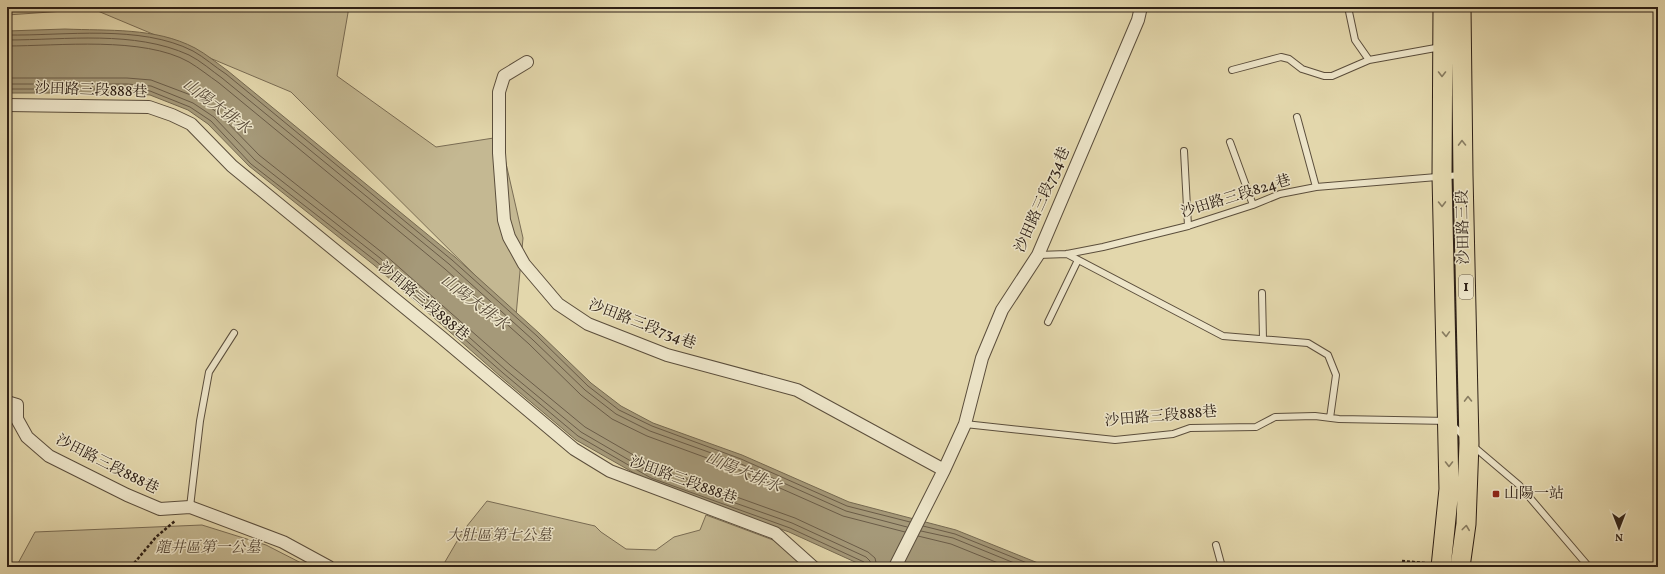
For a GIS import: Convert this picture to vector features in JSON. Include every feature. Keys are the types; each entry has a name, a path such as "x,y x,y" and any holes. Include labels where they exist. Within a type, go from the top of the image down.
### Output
{"main road":[{"name":"沙田路三段","path":"1443,7 1442,176 1449,421 1447,566"},
{"name":"沙田路三段","path":"1447,566 1466,524 1469,443 1461,7"}],"street":[{"name":"沙田路三段734巷","path":"895,567 944,470 965,424 982,358 1002,310 1038,255 1138,20 1141,7"},
{"name":"沙田路三段734巷","path":"527,62 504,76 499,92 499,153 504,220 509,237 524,264 558,304 588,324 667,355 797,390 944,470"},
{"name":"沙田路三段888巷","path":"7,105 149,107 172,115 190,124 232,166 441,337 574,449 610,471 775,533 813,567"},
{"name":"沙田路三段888巷","path":"7,402 17,405 18,419 27,437 49,456 127,495 160,509 190,507 283,542 329,567"}],"lane":[{"path":"1348,7 1355,40 1369,60"},
{"path":"1232,70 1281,57 1289,59 1302,70 1324,76 1332,76 1369,60 1443,47"},
{"path":"1297,117 1316,187"},
{"path":"1230,142 1253,205"},
{"path":"1184,151 1188,226"},
{"name":"沙田路三段824巷","path":"1038,255 1067,254 1103,247 1188,226 1253,205 1280,194 1316,187 1463,175"},
{"path":"1067,254 1223,336 1308,343 1328,355 1336,375 1330,418"},
{"path":"1048,322 1078,260"},
{"path":"1262,293 1263,340"},
{"path":"190,507 200,421 209,372 234,333"},
{"name":"沙田路三段888巷","path":"965,424 1115,440 1174,434 1190,428 1256,427 1275,417 1315,416 1330,418 1449,421"},
{"path":"1449,421 1469,443 1519,485 1589,567"},
{"path":"1216,545 1222,567"}],"path":[{"path":"131,567 156,538 190,507"},
{"path":"1402,561 1447,566"}],"green space":[{"path":"7,7 349,7 337,76 436,147 500,137 523,238 516,316 291,92 93,9 7,15"},
{"name":"大肚區第七公墓","path":"487,501 595,526 601,532 626,549 656,550 674,537 700,530 706,515 773,540 807,567 442,567 463,531"},
{"name":"龍井區第一公墓","path":"202,525 266,545 309,567 16,567 35,532"}],"water":[{"name":"山陽大排水","path":"65,29 114,30 148,33 180,41 203,53 228,71 455,257 539,333 591,383 621,406 653,423 742,455 849,502 956,530 1048,567 866,567 789,532 650,482 576,440 500,376 374,265 249,166 208,124 188,110 150,95 127,93 7,93 7,31"}],"place":[{"name":"山陽一站","path":"1496,494"}]}
